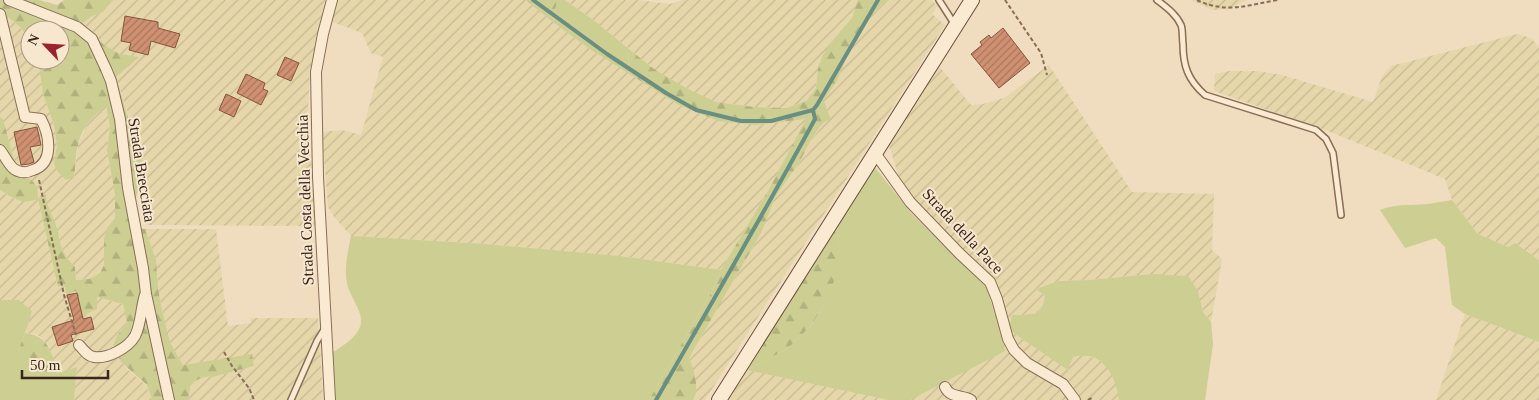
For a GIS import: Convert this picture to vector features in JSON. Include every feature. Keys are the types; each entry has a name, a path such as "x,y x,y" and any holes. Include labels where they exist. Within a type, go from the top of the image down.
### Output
{"street":[{"name":"Strada Brecciata","path":"9,0 77,27 92,39 111,81 120,119 128,188 146,294 170,400"},
{"name":"Strada Costa della Vecchia","path":"330,400 318,177 316,72 332,0"},
{"path":"719,400 972,0"},
{"path":"0,14 24,117 41,119 45,128 48,154 43,164 26,173 16,170 0,150"},
{"name":"Strada della Pace","path":"875,153 910,202 990,282 997,299 1008,339 1014,350 1027,363 1063,384 1075,400"},
{"path":"79,345 88,355 94,357 104,356 117,351 130,342 135,336 146,294"},
{"path":"945,387 947,392 953,395 971,400"}],"lane":[{"path":"939,0 955,26"},
{"path":"1157,0 1176,16 1182,27 1183,50 1187,72 1195,86 1205,95 1316,130 1326,139 1333,153 1341,214"},
{"path":"291,400 317,342 326,327"}],"path":[{"path":"1005,0 1040,53 1047,75"},
{"path":"1197,0 1217,8 1232,8 1278,0"},
{"path":"36,169 64,295 79,345"},
{"path":"224,352 249,388 254,400"},
{"path":"1088,400 1092,398"}],"shaded area":[{"path":"113,0 325,0 310,71 308,112 315,226 145,225 146,192 143,166 116,76 120,54 104,45 83,23 92,16 103,12"},
{"path":"335,0 526,0 591,50 677,104 756,125 807,119 769,189 721,270 620,256 486,244 351,236 334,217 328,207 322,132 342,130 361,135 383,57 371,53 362,33 330,21"},
{"path":"565,0 637,0 670,4 682,0 858,0 853,18 818,68 816,88 806,101 787,108 754,107 716,102 688,90 654,69 596,22"},
{"path":"889,0 931,0 938,6 932,14 945,25 705,400 693,400 695,396 689,358 761,233 776,196 799,163 811,140 826,121 827,110 824,100 837,81 845,61 870,17"},
{"path":"1191,0 1247,0 1229,9 1213,10"},
{"path":"3,13 20,27 20,70 39,70 43,94 54,125 57,145 54,164 74,177 78,145 86,126 96,113 106,106 110,127 107,150 115,195 115,218 107,228 104,238 104,265 100,273 89,279 76,280 75,267 67,258 61,246 46,195 38,198 58,287 65,285 76,290 82,316 97,309 96,297 123,304 127,323 117,334 117,356 127,369 147,386 152,400 74,400 77,367 57,373 49,347 41,337 25,333 29,322 19,300 0,300 0,190 16,200 18,174 3,119 0,117 0,25 17,111 24,110"},
{"path":"1517,34 1531,38 1539,47 1539,260 1515,243 1508,247 1478,234 1452,200 1445,179 1328,131 1214,91 1215,74 1229,71 1257,71 1282,75 1373,102 1382,76 1391,66"},
{"path":"1049,65 1132,192 1214,194 1212,250 1222,259 1211,322 1203,312 1198,291 1152,274 1058,281 1036,289 1045,296 1043,305 1038,313 1012,315 1068,370 1073,357 1081,354 1102,362 1114,378 1118,388 1119,400 910,400 993,308 991,301 999,299 903,190 889,146 939,66 971,105 983,104 1004,98"},
{"path":"145,229 216,229 228,326 251,323 250,318 318,318 319,329 288,400 188,400 191,384 201,378 213,377 254,366 252,355 183,365 170,342 158,288 156,259"},
{"path":"1465,314 1539,342 1539,400 1436,400"},
{"path":"320,344 323,400 293,400 317,348"},
{"path":"747,370 790,378 889,400 729,400"}],"green space":[{"path":"0,0 39,0 57,5 64,0 113,0 103,12 92,16 83,23 104,45 120,54 139,57 116,77 143,166 139,189 130,211 134,228 145,229 156,259 158,288 170,342 183,365 252,354 254,366 207,377 191,384 188,400 152,400 147,385 121,362 113,346 117,335 127,323 123,304 97,297 97,309 82,316 76,291 66,294 65,285 58,287 38,199 22,201 0,190 0,117 3,119 18,174 33,182 37,188 38,198 46,195 61,246 67,258 75,267 76,280 89,279 100,273 104,265 104,238 107,228 115,218 115,195 107,150 110,127 106,106 84,128 79,139 74,177 66,180 58,172 54,164 57,145 54,125 43,94 39,70 70,70 70,20 20,20 20,27 0,10"},
{"path":"526,0 557,0 553,22 528,2"},
{"path":"557,0 565,0 629,49 628,73 591,50 553,22"},
{"path":"858,0 889,0 870,17 845,61 837,81 824,100 831,119 820,127 799,163 776,196 761,233 689,358 696,385 693,400 649,400 715,286 721,270 769,189 806,119 756,125 718,121 677,104 628,73 629,49 654,69 688,89 716,102 754,107 787,108 806,101 816,88 818,68 823,55 852,18"},
{"path":"873,165 911,213 987,288 1005,351 910,400 889,400 747,370 787,349 811,326 824,304 840,248 837,234 839,219"},
{"path":"1452,200 1478,234 1508,247 1515,243 1539,260 1539,342 1465,314 1452,305 1445,247 1436,238 1405,248 1380,210"},
{"path":"839,219 837,234 840,248 838,272 824,304 811,326 787,349 747,370"},
{"path":"351,236 486,244 620,256 721,270 715,286 649,400 334,400 332,353 356,335 361,324 360,315 348,287 346,277"},
{"path":"1152,274 1188,276 1198,291 1203,312 1211,322 1213,344 1205,400 1119,400 1115,382 1106,366 1100,361 1092,357 1073,357 1068,370 1009,330 1012,315 1038,313 1043,305 1045,296 1036,289 1058,281"},
{"path":"0,300 19,300 32,311 18,351 47,376 77,367 74,400 0,400"},
{"path":"25,333 39,338 48,347 57,373 47,376 32,375 19,362 18,351"}],"building":[{"path":"125,16 158,22 158,28 180,34 175,48 151,41 148,55 129,50 131,43 121,41"},
{"path":"1003,28 1030,63 999,88 971,54 982,45 980,42 989,35 991,38"},
{"path":"285,57 299,63 291,81 277,75"},
{"path":"246,74 265,83 263,89 268,91 261,105 237,93"},
{"path":"226,94 241,101 234,117 219,110"},
{"path":"37,127 41,145 30,147 34,162 21,165 14,132"},
{"path":"77,293 83,319 91,317 94,329 71,335 73,341 58,346 52,327 74,320 67,295"}],"waterway":[{"path":"533,0 607,54 666,93 696,110 741,121 771,121 813,110 878,0"},
{"path":"656,400 815,119 813,110"}]}
